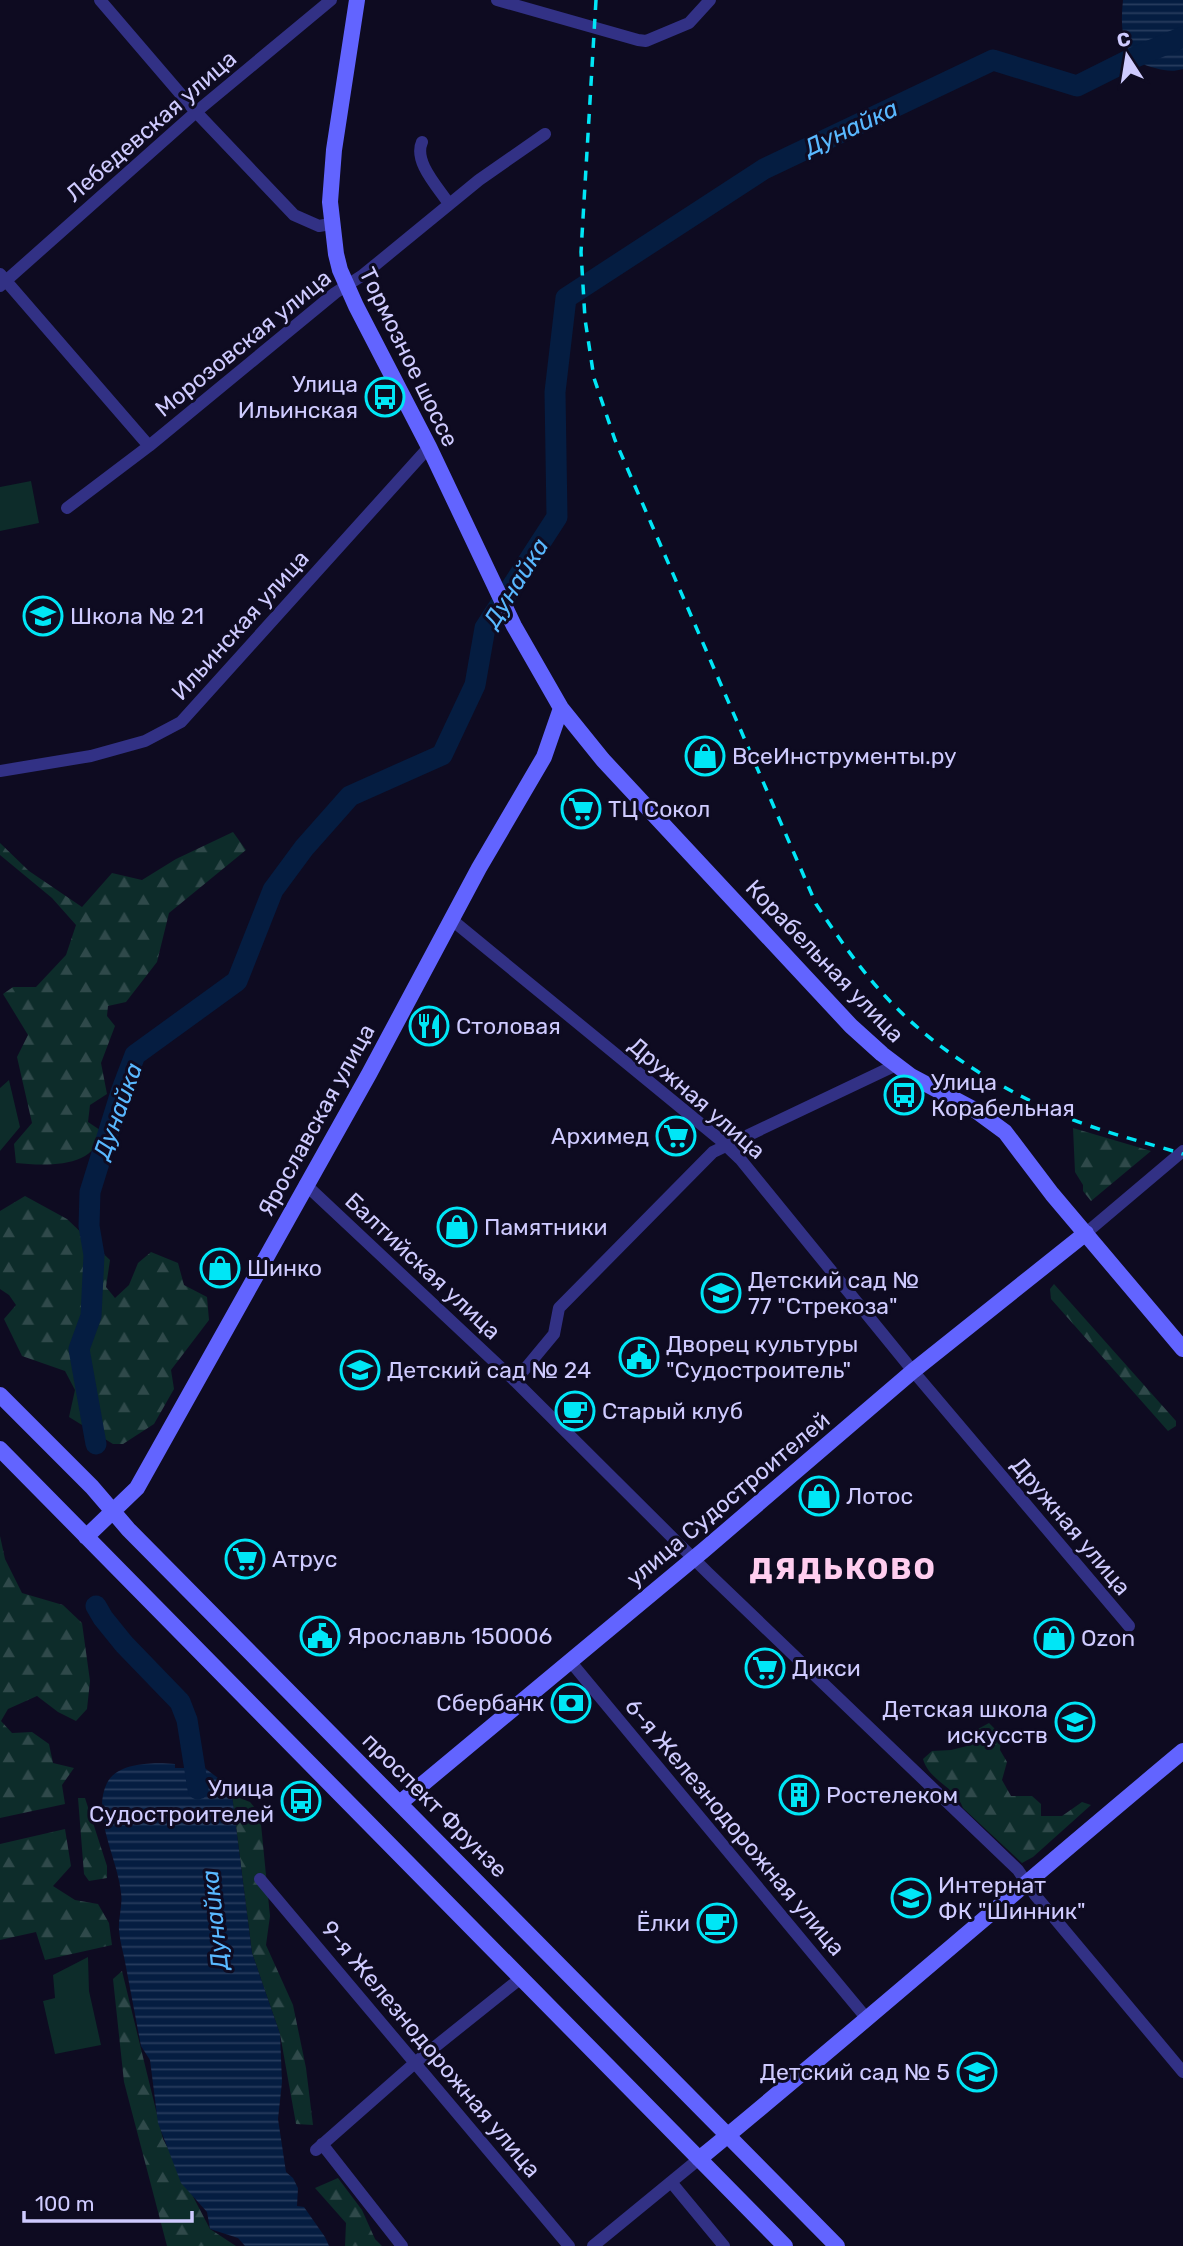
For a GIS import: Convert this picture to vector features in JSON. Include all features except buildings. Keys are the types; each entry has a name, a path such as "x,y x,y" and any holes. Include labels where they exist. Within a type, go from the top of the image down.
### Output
{"street":[{"path":"100,0 196,112 294,215 319,226 330,224"},
{"name":"Лебедевская улица","path":"2,280 196,112 331,0"},
{"name":"Тормозное шоссе","path":"357,0 334,150 330,202 330,224 338,262 346,285 429,447 514,626 561,708"},
{"path":"497,0 646,41 689,23 710,0"},
{"name":"Морозовская улица","path":"67,508 149,446 346,285 545,134"},
{"path":"422,142 420,147 426,169 450,204"},
{"path":"2,280 149,446"},
{"name":"Ильинская улица","path":"0,771 91,756 145,741 181,722 429,447"},
{"name":"Ярославская улица","path":"86,1537 137,1488 544,757 561,708"},
{"name":"Корабельная улица","path":"561,708 603,760 811,986 870,1043 896,1065 993,1121 1016,1145 1052,1194 1183,1349"},
{"name":"Дружная улица","path":"452,920 741,1160 913,1371 1129,1626"},
{"path":"515,1381 554,1334 559,1308 713,1152 896,1065"},
{"name":"улица Судостроителей","path":"401,1802 693,1559 913,1371 1086,1233 1183,1151"},
{"name":"Балтийская улица","path":"305,1184 515,1381 693,1559 1018,1870 1183,2072"},
{"name":"проспект Фрунзе","path":"0,1395 837,2246"},
{"path":"0,1449 785,2246"},
{"name":"6-я Железнодорожная улица","path":"570,1661 868,2020"},
{"path":"593,2246 825,2052 868,2020 1026,1882 1183,1751"},
{"name":"9-я Железнодорожная улица","path":"260,1879 569,2246"},
{"path":"402,2246 319,2147 416,2062 521,1978"},
{"path":"671,2182 724,2246"}],"green space":[{"path":"31,481 39,523 0,531 0,487"},
{"path":"233,832 246,850 169,913 157,962 126,1002 108,1006 107,1016 115,1026 101,1063 107,1094 90,1105 88,1122 100,1130 97,1143 90,1152 68,1162 41,1165 16,1163 14,1144 32,1123 17,1057 28,1035 3,994 13,987 36,987 66,955 76,925 52,898 0,855 0,843 29,871 82,907 112,873 142,880 176,859"},
{"path":"9,1080 20,1127 0,1151 0,1088"},
{"path":"1073,1128 1151,1151 1091,1201 1083,1191 1083,1185 1075,1172"},
{"path":"25,1196 67,1219 110,1260 106,1287 115,1298 129,1285 138,1263 151,1252 178,1263 184,1285 207,1297 209,1320 171,1370 174,1389 154,1424 123,1444 113,1444 69,1417 75,1390 65,1371 22,1356 4,1319 16,1305 9,1295 0,1289 0,1211"},
{"path":"1054,1284 1176,1421 1176,1426 1168,1431 1051,1299 1050,1289"},
{"path":"0,1536 5,1559 22,1593 63,1605 82,1623 90,1681 87,1709 76,1721 58,1712 37,1696 8,1709 1,1721 12,1733 32,1732 49,1744 53,1763 74,1768 62,1785 65,1804 0,1818"},
{"path":"989,1723 1001,1735 1000,1750 1007,1762 1002,1780 1011,1796 1032,1796 1041,1804 1041,1816 1062,1816 1082,1802 1091,1805 1033,1857 1022,1863 963,1808 955,1795 926,1767 923,1759 932,1751 971,1745 978,1729"},
{"path":"232,1795 250,1802 260,1814 270,1916 266,1945 293,2005 306,2068 313,2125 296,2124 280,2034 252,1953"},
{"path":"78,1798 85,1798 107,1866 107,1878 89,1881 84,1874"},
{"path":"65,1829 71,1866 53,1886 75,1900 98,1904 109,1923 112,1945 45,1960 36,1932 0,1940 0,1844"},
{"path":"88,1957 89,1991 101,2045 55,2054 43,2001 55,1998 53,1975"},
{"path":"122,1971 163,2139 210,2229 236,2246 167,2246 124,2082 113,1979"},
{"path":"338,2178 362,2210 375,2239 382,2246 345,2246 346,2223 315,2188"}],"water":[{"path":"1123,0 1183,0 1183,69 1163,70 1135,58 1125,42"},
{"path":"194,1760 218,1778 232,1795 252,1953 280,2034 282,2082 278,2119 286,2172 298,2188 297,2206 304,2207 329,2246 245,2246 238,2238 210,2229 207,2212 181,2183 158,2123 150,2060 141,2046 120,1939 121,1893 104,1823 103,1796 112,1776 128,1767 157,1763 175,1764 175,1768 184,1768"}],"waterway":[{"name":"Дунайка","path":"96,1444 79,1349 91,1316 94,1255 89,1226 90,1192 135,1055 237,981 273,890 304,848 350,796 442,755 475,685 485,628 557,517 555,392 566,298 764,169 993,60 1077,86 1183,37"},
{"name":"Дунайка","path":"96,1606 124,1644 180,1702 187,1720 198,1789"}],"railway":[{"path":"596,0 581,252 585,319 594,378 615,440 816,904 858,964 886,997 925,1033 967,1065 1013,1092 1075,1121 1183,1154"}],"place":[{"name":"Улица Ильинская","path":"385,397"},
{"name":"Школа № 21","path":"43,616"},
{"name":"ВсеИнструменты.ру","path":"705,756"},
{"name":"ТЦ Сокол","path":"581,809"},
{"name":"Столовая","path":"429,1026"},
{"name":"Улица Корабельная","path":"904,1095"},
{"name":"Архимед","path":"676,1136"},
{"name":"Памятники","path":"457,1227"},
{"name":"Шинко","path":"220,1268"},
{"name":"Детский сад № 77 \"Стрекоза\"","path":"721,1293"},
{"name":"Дворец культуры \"Судостроитель\"","path":"639,1357"},
{"name":"Детский сад № 24","path":"360,1370"},
{"name":"Старый клуб","path":"575,1411"},
{"name":"Лотос","path":"819,1496"},
{"name":"Атрус","path":"245,1559"},
{"name":"Ярославль 150006","path":"320,1636"},
{"name":"Ozon","path":"1054,1638"},
{"name":"Дикси","path":"765,1668"},
{"name":"Сбербанк","path":"571,1703"},
{"name":"Детская школа искусств","path":"1075,1722"},
{"name":"Ростелеком","path":"799,1795"},
{"name":"Улица Судостроителей","path":"301,1801"},
{"name":"Интернат ФК \"Шинник\"","path":"911,1898"},
{"name":"Ёлки","path":"717,1923"},
{"name":"Детский сад № 5","path":"977,2072"}],"district":[{"name":"ДЯДЬКОВО","path":"843,1569"}]}
